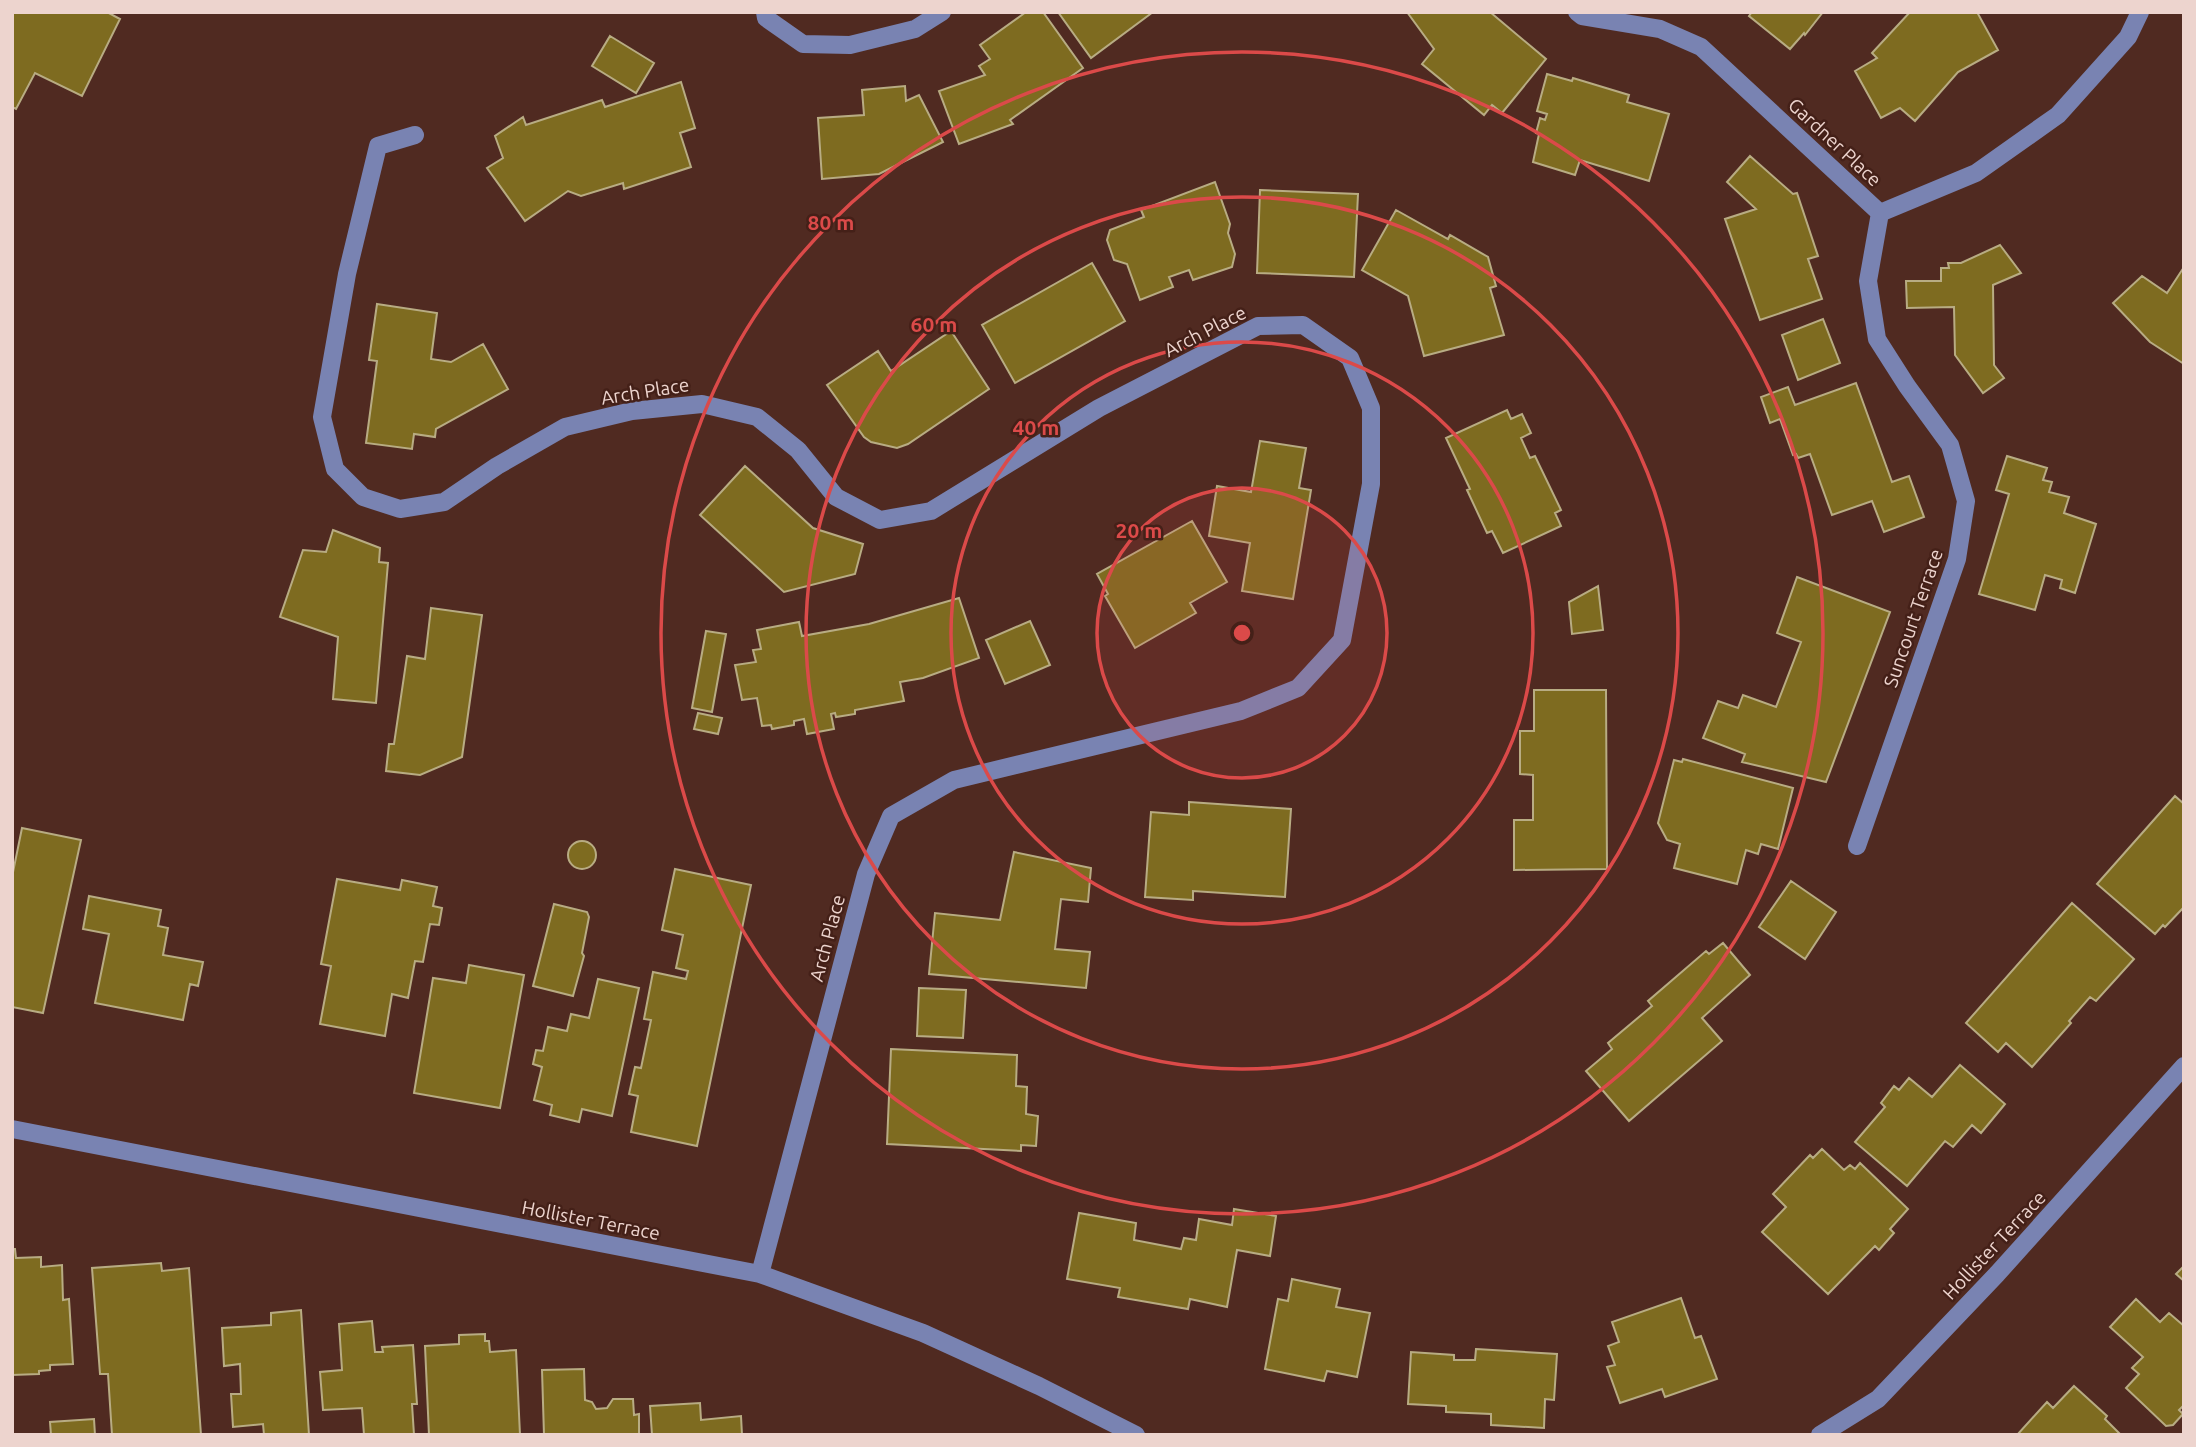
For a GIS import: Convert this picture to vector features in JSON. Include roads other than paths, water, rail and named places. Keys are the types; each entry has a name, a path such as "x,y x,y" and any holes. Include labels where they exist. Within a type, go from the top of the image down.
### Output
{"street":[{"path":"766,15 803,44 850,45 915,29 942,12"},
{"name":"Gardner Place","path":"1577,12 1582,16 1660,29 1701,47 1880,213 1976,173 2058,115 2128,37 2140,12"},
{"name":"Arch Place","path":"415,135 378,146 347,274 322,417 335,468 363,497 400,509 444,502 497,466 565,427 632,411 702,404 757,417 798,450 836,496 880,520 931,511 1099,408 1258,326 1303,324 1350,358 1371,408 1371,484 1342,640 1298,688 1241,711 954,780 891,816 866,874 760,1274"},
{"name":"Suncourt Terrace","path":"1857,846 1957,559 1966,500 1950,446 1877,339 1868,281 1880,213"},
{"name":"Hollister Terrace","path":"1820,1435 1878,1399 1997,1274 2184,1066"},
{"name":"Hollister Terrace","path":"12,1129 760,1274 923,1333 1039,1386 1136,1435"}]}
